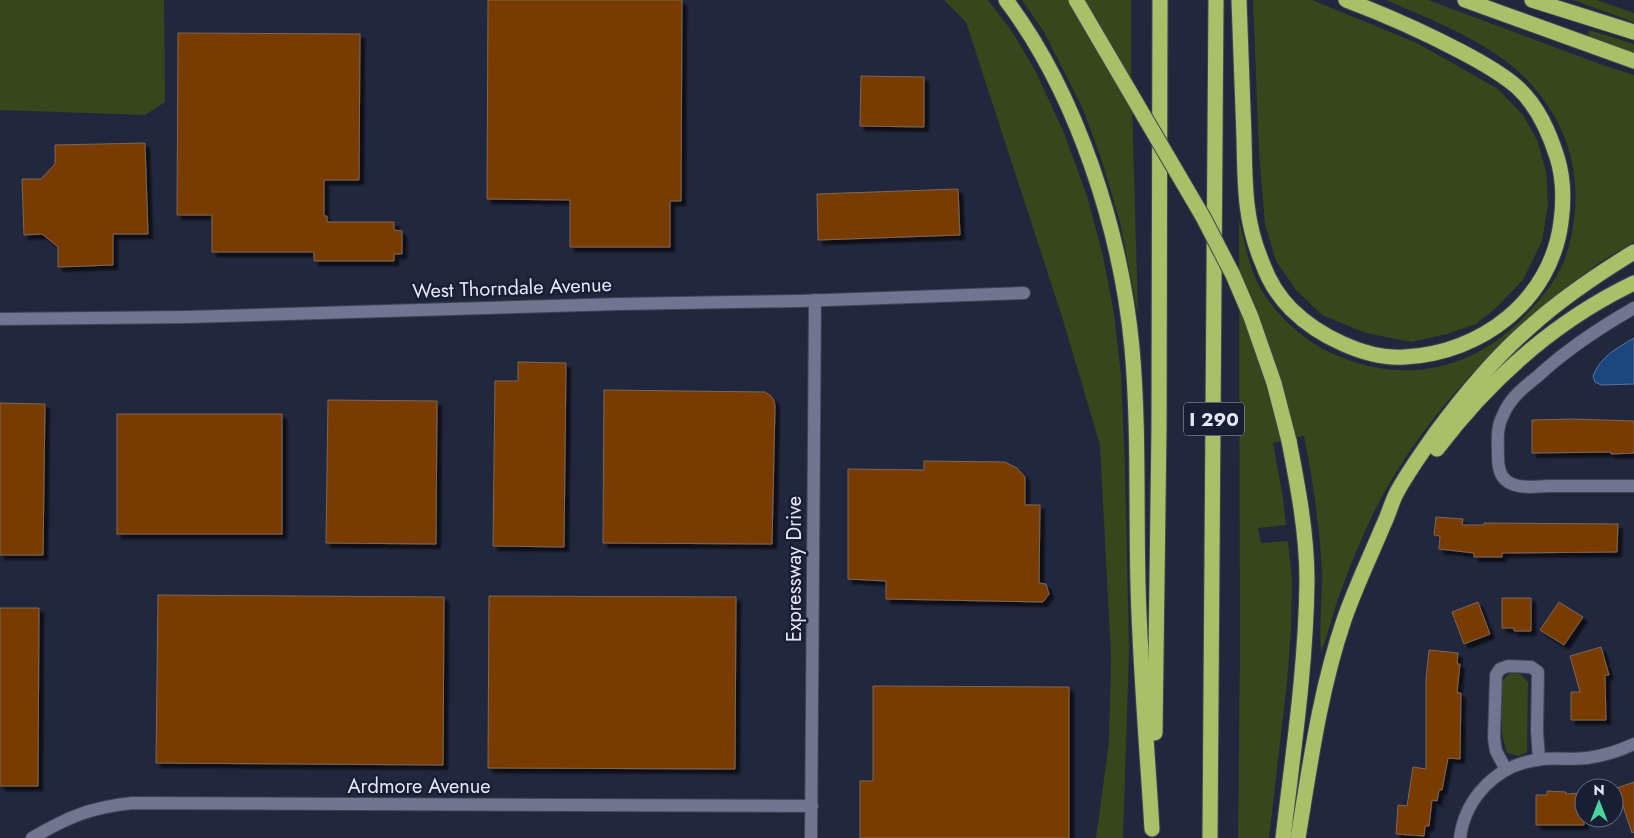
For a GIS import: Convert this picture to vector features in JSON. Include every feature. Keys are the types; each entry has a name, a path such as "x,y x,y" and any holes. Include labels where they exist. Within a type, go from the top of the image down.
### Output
{"highway":[{"path":"1006,0 1018,16 1060,88 1082,141 1110,226 1123,286 1132,347 1135,399 1138,585 1152,833"},
{"path":"1076,0 1203,217 1233,275 1251,317 1274,383 1289,441 1303,518 1307,579 1305,645 1283,838"},
{"name":"I 290","path":"1210,838 1216,0"},
{"path":"1239,0 1246,204 1253,238 1273,286 1290,308 1311,327 1338,342 1367,353 1404,358 1435,353 1467,344 1501,323 1522,307 1549,265 1559,237 1564,201 1562,173 1551,137 1538,112 1518,88 1490,67 1440,40 1390,17 1346,0"},
{"path":"1465,0 1634,61"},
{"path":"1532,0 1634,32"},
{"name":"I 290","path":"1152,833 1156,714 1159,428 1160,4"},
{"path":"1298,838 1318,717 1336,648 1358,583 1395,495 1417,460 1466,394 1499,356 1530,326 1593,277 1634,252"},
{"path":"1383,526 1404,500 1426,463 1448,434 1508,368 1546,336 1585,309 1634,283"}],"street":[{"name":"West Thorndale Avenue","path":"0,319 178,317 1024,293"},
{"name":"Expressway Drive","path":"812,838 815,300"},
{"path":"1634,308 1568,349 1511,400 1502,415 1498,438 1499,471 1505,480 1512,484 1531,486 1634,486"},
{"path":"1506,770 1496,751 1494,738 1496,675 1500,669 1508,666 1531,667 1538,672 1537,730 1539,759"},
{"path":"1460,838 1464,820 1476,796 1492,779 1506,770 1522,763 1539,759 1587,758 1608,754 1634,744"},
{"name":"Ardmore Avenue","path":"32,838 79,814 133,803 812,806"}],"green space":[{"path":"0,0 164,0 165,102 145,115 0,110"},
{"path":"944,0 988,0 1011,30 1035,70 1064,133 1087,196 1103,256 1114,314 1121,375 1125,468 1129,649 1123,838 1096,838 1109,742 1111,656 1100,445 1063,320 966,22"},
{"path":"1022,0 1131,0 1131,68 1138,314 1120,222 1101,158 1083,109 1044,32"},
{"path":"1253,0 1312,0 1417,43 1498,89 1523,115 1537,140 1546,171 1548,205 1542,241 1523,280 1496,308 1476,324 1447,334 1411,342 1366,333 1322,315 1296,290 1276,261 1265,224 1259,152"},
{"path":"1386,0 1428,0 1634,75 1634,242 1595,266 1530,317 1469,377 1415,443 1392,478 1360,542 1338,599 1321,652 1322,574 1320,540 1304,436 1273,443 1286,525 1258,528 1261,543 1288,541 1292,580 1287,683 1269,838 1238,838 1240,652 1239,220 1254,275 1267,298 1285,320 1317,346 1329,352 1357,363 1385,369 1413,370 1439,367 1465,358 1489,346 1512,328 1548,289 1566,256 1572,232 1575,186 1572,164 1566,142 1557,121 1545,101 1515,68 1499,56 1462,34"},
{"path":"1573,0 1597,0 1634,13 1634,22"},
{"path":"1589,30 1634,44 1634,53 1588,36"},
{"path":"1510,673 1520,674 1528,682 1527,752 1519,756 1507,753 1502,734 1502,681"}],"water":[{"path":"1634,338 1634,384 1601,385 1595,382 1593,376 1600,363 1615,349"}],"building":[{"path":"488,0 682,0 681,201 670,201 670,247 570,247 570,200 487,199"},
{"path":"178,33 360,34 359,180 324,180 324,216 327,216 327,222 394,222 394,230 402,231 402,254 394,254 394,261 314,261 314,252 212,252 212,215 177,215"},
{"path":"861,76 924,77 924,127 860,126"},
{"path":"145,143 148,234 113,234 113,265 58,267 58,247 42,234 24,235 22,179 41,179 55,164 55,145"},
{"path":"958,189 960,235 818,240 817,194"},
{"path":"518,362 566,363 564,547 493,546 495,381 518,381"},
{"path":"604,390 765,392 770,395 774,400 775,406 772,544 603,543"},
{"path":"328,400 437,401 436,544 326,543"},
{"path":"0,403 45,404 43,555 0,555"},
{"path":"117,414 282,414 282,534 117,534"},
{"path":"1532,420 1634,421 1634,453 1532,453"},
{"path":"924,461 1005,462 1017,468 1025,477 1025,505 1040,505 1039,583 1046,584 1049,594 1043,602 886,599 886,581 848,579 848,469 924,470"},
{"path":"1436,517 1463,519 1462,525 1484,525 1484,523 1618,524 1617,552 1502,553 1502,557 1474,557 1474,553 1439,549 1440,536 1434,535"},
{"path":"158,595 444,597 443,765 156,763"},
{"path":"489,596 736,597 735,769 488,768"},
{"path":"1502,598 1531,598 1531,631 1514,631 1514,628 1502,628"},
{"path":"1478,602 1490,634 1464,644 1452,612"},
{"path":"1559,602 1583,617 1564,645 1540,630"},
{"path":"0,608 39,608 38,786 0,786"},
{"path":"1601,647 1609,675 1605,675 1606,720 1571,720 1571,692 1580,692 1570,656"},
{"path":"1429,650 1458,653 1457,664 1460,664 1457,693 1461,693 1460,759 1448,758 1442,790 1439,790 1437,801 1432,800 1429,826 1425,826 1424,836 1396,834 1398,805 1407,806 1413,767 1426,769 1426,679"},
{"path":"873,686 1069,687 1069,838 860,838 860,781 873,781"},
{"path":"1634,782 1634,832 1632,833 1624,809 1624,786"},
{"path":"1547,791 1574,794 1574,825 1536,825 1536,795 1547,795"}]}
